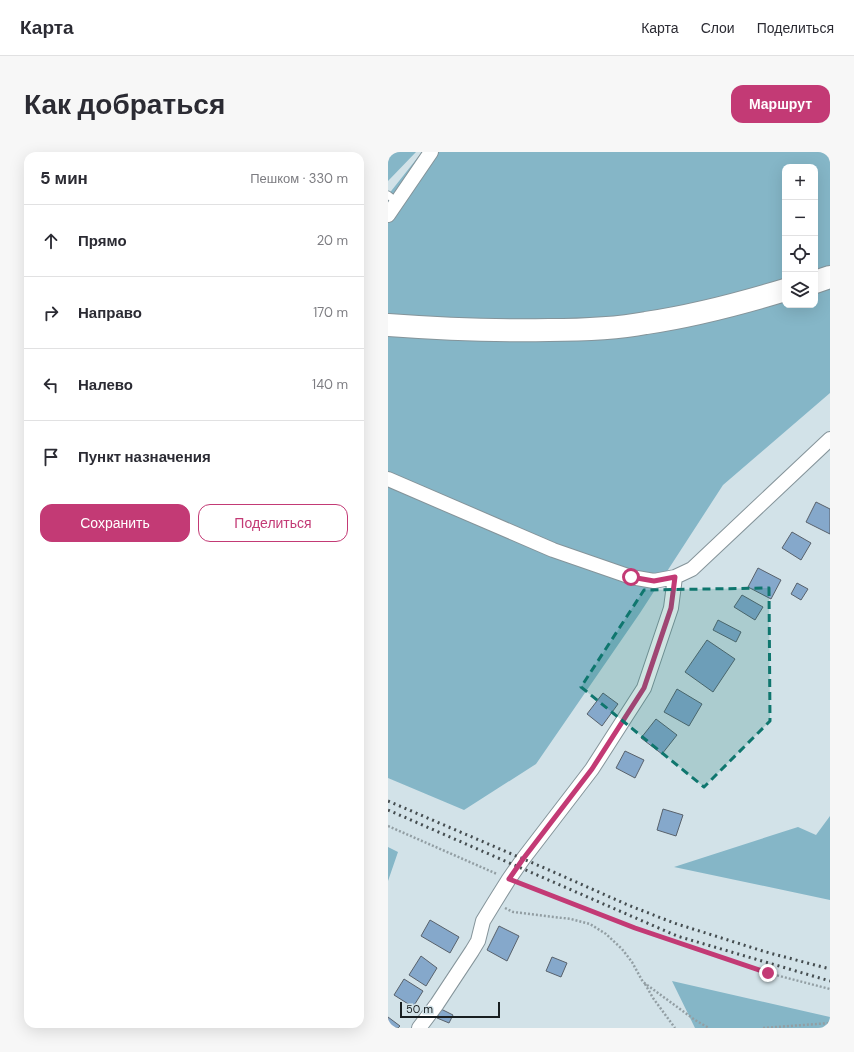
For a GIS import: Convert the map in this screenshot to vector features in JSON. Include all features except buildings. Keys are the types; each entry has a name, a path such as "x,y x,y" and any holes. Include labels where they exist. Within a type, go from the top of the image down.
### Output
{"main road":[{"path":"818,281 830,277"},
{"path":"388,325 441,329 522,331 587,330 645,324 698,314 782,291"}],"street":[{"path":"388,215 393,198 431,152"},
{"path":"388,479 553,550 631,577 654,581 675,577 692,569 830,439"},
{"path":"419,1028 437,1004 472,951 478,941 483,921 509,879 592,769 644,688 671,608 675,577"}],"path":[{"path":"388,826 509,879 635,928 768,973 830,989"},
{"path":"494,903 513,912 571,919 590,924 606,934 622,948 653,998 675,1028"},
{"path":"643,982 695,1020 710,1028"},
{"path":"763,1028 830,1023"}],"highlighted area":[{"path":"769,588 770,721 704,787 581,687 644,590"}],"shaded area":[{"path":"388,152 416,152 388,181"},
{"path":"422,152 830,152 830,393 723,485 640,613 536,764 464,810 388,778 388,195"},
{"path":"830,816 830,900 674,867 798,827 816,835"},
{"path":"388,847 398,852 388,881"},
{"path":"672,981 830,1017 830,1028 695,1028"}],"railway":[{"path":"388,801 628,905 674,923 766,952 830,969"},
{"path":"388,810 677,936 830,981"}],"route":[{"path":"631,577 654,581 675,577 671,608 644,688 592,769 509,879 635,928 768,973"}]}
